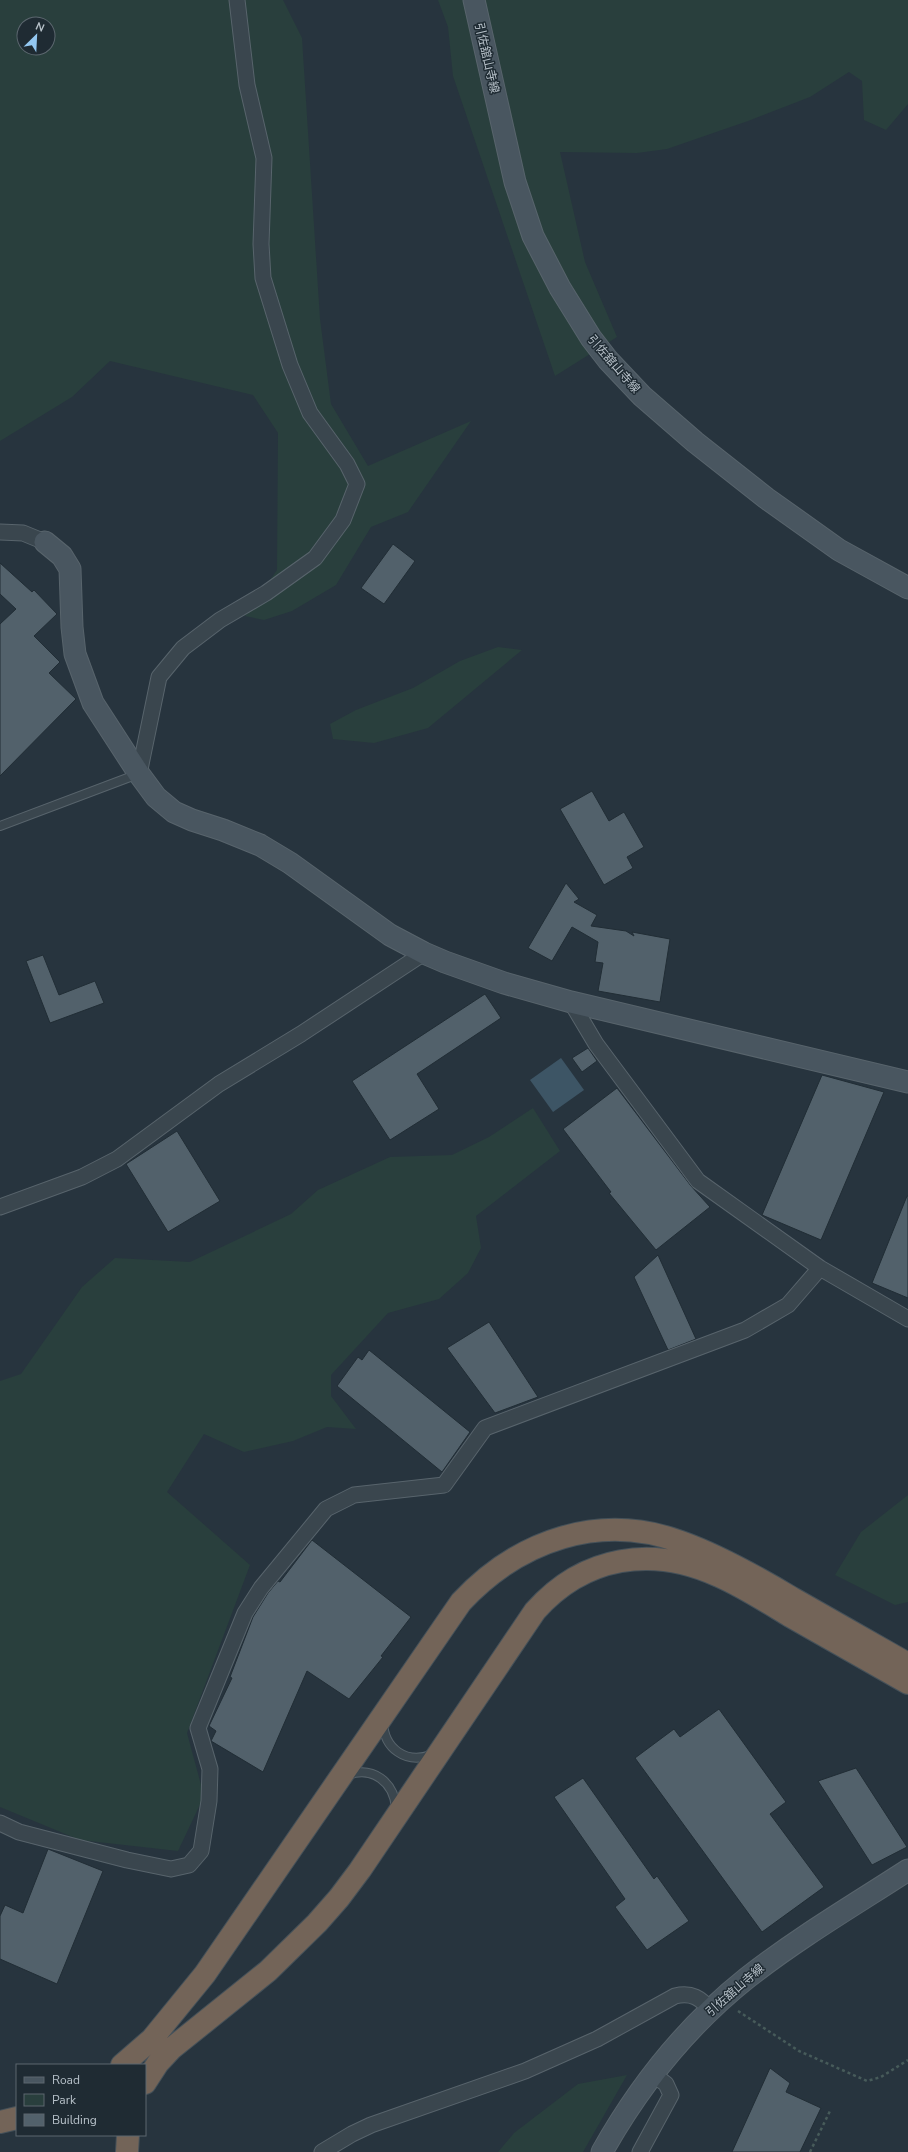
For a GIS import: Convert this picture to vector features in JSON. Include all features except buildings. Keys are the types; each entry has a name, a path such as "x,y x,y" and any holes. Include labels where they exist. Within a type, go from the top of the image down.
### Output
{"highway":[{"path":"123,2064 152,2039 194,1990 461,1602 482,1581 511,1559 531,1548 572,1534 594,1531 616,1530 660,1535 702,1550 758,1578 908,1664"},
{"path":"146,2081 158,2063 170,2049 268,1971 317,1923 360,1870 524,1625 547,1598 575,1577 607,1564 624,1560 660,1559 680,1563 719,1575 908,1684"},
{"path":"0,2122 16,2118"},
{"path":"128,2136 128,2152"}],"main road":[{"name":"引佐舘山寺線","path":"474,0 515,182 533,236 560,288 591,338 608,360 642,396 695,442 766,498 839,550 908,588"},
{"path":"45,542 62,556 70,569 72,627 75,654 93,703 139,774 156,796 174,812 260,845 290,863 390,935 424,953 504,983 571,1002 908,1082"},
{"name":"引佐舘山寺線","path":"602,2152 635,2098 653,2074 686,2035 718,2003 778,1954 908,1870"}],"street":[{"path":"139,774 159,677 183,648 220,620 266,593 315,558 343,520 358,484 347,464 310,413 290,365 263,278 261,244 264,158 247,85 237,0"},
{"path":"0,532 23,533 45,542"},
{"path":"0,1207 82,1177 117,1159 220,1084 301,1034 424,953"},
{"path":"571,1002 596,1044 698,1181 820,1268 908,1319"},
{"path":"0,1823 19,1832 127,1860 171,1869 189,1865 201,1851 209,1801 210,1769 198,1728 245,1613 261,1588 326,1509 354,1495 444,1485 485,1428 745,1330 788,1305 820,1268"},
{"path":"322,2152 352,2134 371,2126 525,2071 597,2038 676,1996 685,1993 718,2003"},
{"path":"640,2152 671,2095 666,2084 653,2074"}],"lane":[{"path":"0,826 139,774"},
{"path":"389,1705 385,1714 384,1731 387,1740 398,1753 415,1758 424,1758 440,1750 445,1743"},
{"path":"334,1787 347,1775 355,1772 364,1772 381,1778 388,1784 396,1799 396,1808 390,1825"}],"path":[{"path":"718,2003 735,2009 783,2042 860,2078 875,2080 908,2060"},
{"path":"810,2152 830,2111"}],"green space":[{"path":"0,0 283,0 302,38 320,319 331,404 368,466 471,421 408,512 371,527 336,585 292,611 264,620 245,616 277,570 278,433 253,395 110,361 72,397 0,441"},
{"path":"438,0 908,0 908,104 886,130 864,120 862,81 849,72 810,97 748,121 667,149 637,153 560,152 585,262 617,337 555,376 453,76 448,27"},
{"path":"498,647 522,650 428,728 374,743 333,739 330,724 356,710 413,688 460,661"},
{"path":"533,1108 560,1151 476,1216 481,1248 468,1273 439,1299 388,1313 331,1375 331,1396 356,1429 327,1427 293,1441 244,1452 204,1434 167,1492 250,1565 187,1733 204,1796 178,1851 80,1840 0,1807 0,1381 21,1374 82,1287 115,1258 190,1262 291,1214 318,1190 390,1157 452,1155 489,1137"},
{"path":"908,1495 908,1602 895,1605 835,1575 861,1532"},
{"path":"627,2075 583,2152 498,2152 514,2133 578,2084"}],"water":[{"path":"561,1058 584,1090 553,1112 530,1080"}]}
